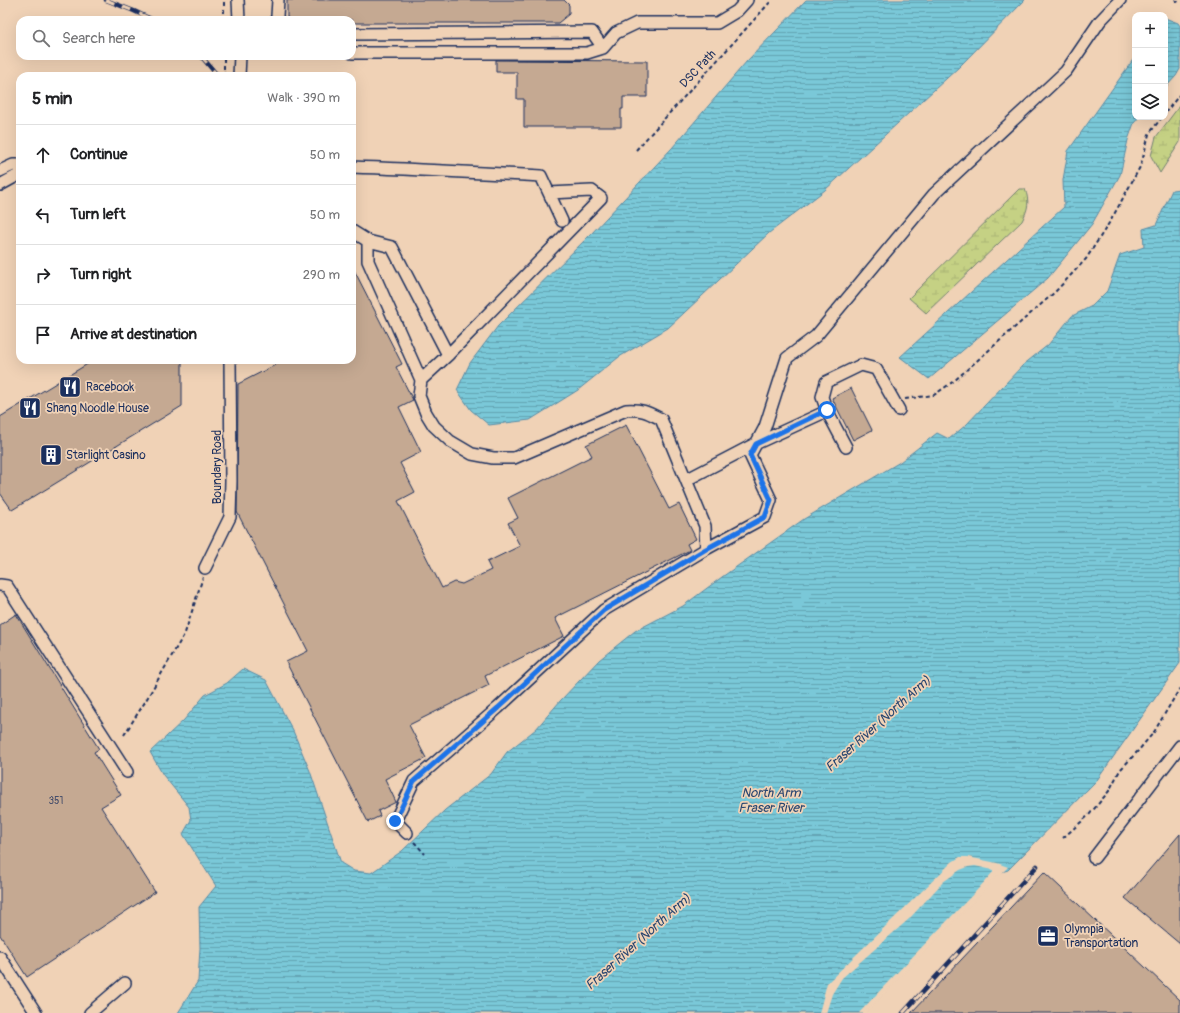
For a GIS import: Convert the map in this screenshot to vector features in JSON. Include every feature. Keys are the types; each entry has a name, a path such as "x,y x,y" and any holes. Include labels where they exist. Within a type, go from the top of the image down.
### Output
{"street":[{"path":"238,0 239,16"},
{"path":"277,16 278,0"},
{"path":"356,53 587,53 603,48 616,33 637,23 717,23 737,11 747,0"},
{"path":"407,833 395,821 414,781 498,708 604,610 706,549 765,517 771,500 750,455 765,427 787,358 816,336 934,194 1066,70 1100,21 1120,0"},
{"path":"356,34 592,32 603,48"},
{"path":"239,72 240,60"},
{"path":"0,171 16,165"},
{"path":"356,167 402,168 437,172 541,176 562,221"},
{"path":"0,185 16,176"},
{"path":"421,380 448,355 601,198 592,192 549,193"},
{"path":"356,233 368,241 392,247 448,355"},
{"path":"368,241 368,261 421,380 419,396 426,413 434,426 450,441 472,454 493,458 514,458 626,410 641,409 661,419 705,526 706,549"},
{"name":"Boundary Road","path":"205,568 230,518 230,364"},
{"path":"846,447 827,410 822,396 826,382 861,365 876,369 896,405"},
{"path":"686,480 827,410"},
{"path":"0,585 7,586 127,772"},
{"path":"1094,858 1180,746"},
{"path":"0,957 36,1013"},
{"path":"90,1013 124,983"}],"path":[{"path":"224,0 224,16"},
{"name":"DSC Path","path":"636,150 772,0"},
{"path":"1174,0 1180,3"},
{"path":"224,60 224,72"},
{"path":"1168,109 1180,94"},
{"path":"896,405 934,395 954,381 1055,292 1086,259 1111,220 1140,166 1149,134 1160,120"},
{"path":"124,735 186,633 205,568"},
{"path":"1063,838 1089,815 1108,791 1120,770 1138,752 1154,732 1180,688"},
{"path":"407,833 425,854"}],"green space":[{"path":"1180,105 1180,142 1160,173 1151,156 1156,137"},
{"path":"1019,189 1025,189 1028,202 1026,213 1022,221 926,313 909,298"}],"water":[{"path":"806,0 1025,0 959,67 825,190 769,233 668,328 619,357 578,390 530,420 489,425 471,410 457,390 470,363 498,326 591,234 672,148 747,61"},
{"path":"1168,19 1178,23 1180,26 1180,69 1168,85"},
{"path":"1132,61 1132,120 1136,120 1128,140 1120,175 1092,224 1048,278 929,379 900,357 1064,207 1063,180 1068,151"},
{"name":"North Arm Fraser River","path":"1180,189 1180,663 1097,780 1008,870 995,874 863,1013 178,1013 198,981 200,948 199,907 216,886 183,834 191,820 189,807 163,775 150,752 184,720 205,695 227,683 243,669 266,680 293,731 310,771 341,863 354,871 371,873 402,851 445,810 491,774 507,752 536,729 599,660 635,631 683,606 804,519 900,462 937,433 949,439 966,425 1023,365 1048,345 1072,316 1092,306 1107,291 1120,255 1144,247 1143,229 1156,225 1172,190"}],"pier":[{"path":"960,857 968,857 997,863 1008,867 1001,874 996,875 984,890 865,1013 859,1013 978,889 993,872 993,870 975,866 968,867 960,870 943,882 909,919 842,978 832,994 826,1013 819,1013 827,983 952,862"}],"building":[{"path":"287,0 564,0 569,5 569,14 558,23 356,23 356,16 287,16"},
{"path":"496,60 647,61 647,97 623,97 621,127 524,127 524,99 517,99 517,72 496,72"},
{"path":"356,274 402,364 396,367 413,400 399,407 421,452 400,463 415,492 398,501 442,588 454,582 462,584 491,570 487,562 520,546 508,523 518,518 508,498 592,456 586,445 626,425 669,509 679,504 696,539 687,544 690,550 555,618 564,636 485,676 489,685 409,725 426,758 385,779 396,802 378,811 380,816 368,822 286,662 308,651 237,512 238,384 277,364 356,364"},
{"name":"Starlight Casino","path":"87,364 182,364 182,406 12,510 0,493 0,417"},
{"path":"851,388 872,430 853,440 832,398"},
{"path":"16,614 99,749 94,752 121,795 101,807 155,892 27,977 0,935 0,625"},
{"path":"1180,834 1180,944 1125,898"},
{"name":"Olympia Transportation","path":"1044,872 1180,1000 1180,1013 911,1013"}],"railway":[{"path":"106,0 145,16"},
{"path":"204,60 215,72"},
{"path":"903,1013 1037,866"}],"place":[{"name":"Racebook","path":"70,387"},
{"name":"Shang Noodle House","path":"30,408"},
{"name":"Starlight Casino","path":"51,455"},
{"name":"Olympia Transportation","path":"1048,936"}],"route":[{"path":"395,821 414,781 498,708 604,610 706,549 765,517 771,500 750,455 756,444 827,410"}],"water label":[{"name":"Fraser River (North Arm)","path":"878,724"},
{"name":"Fraser River (North Arm)","path":"638,942"}]}
